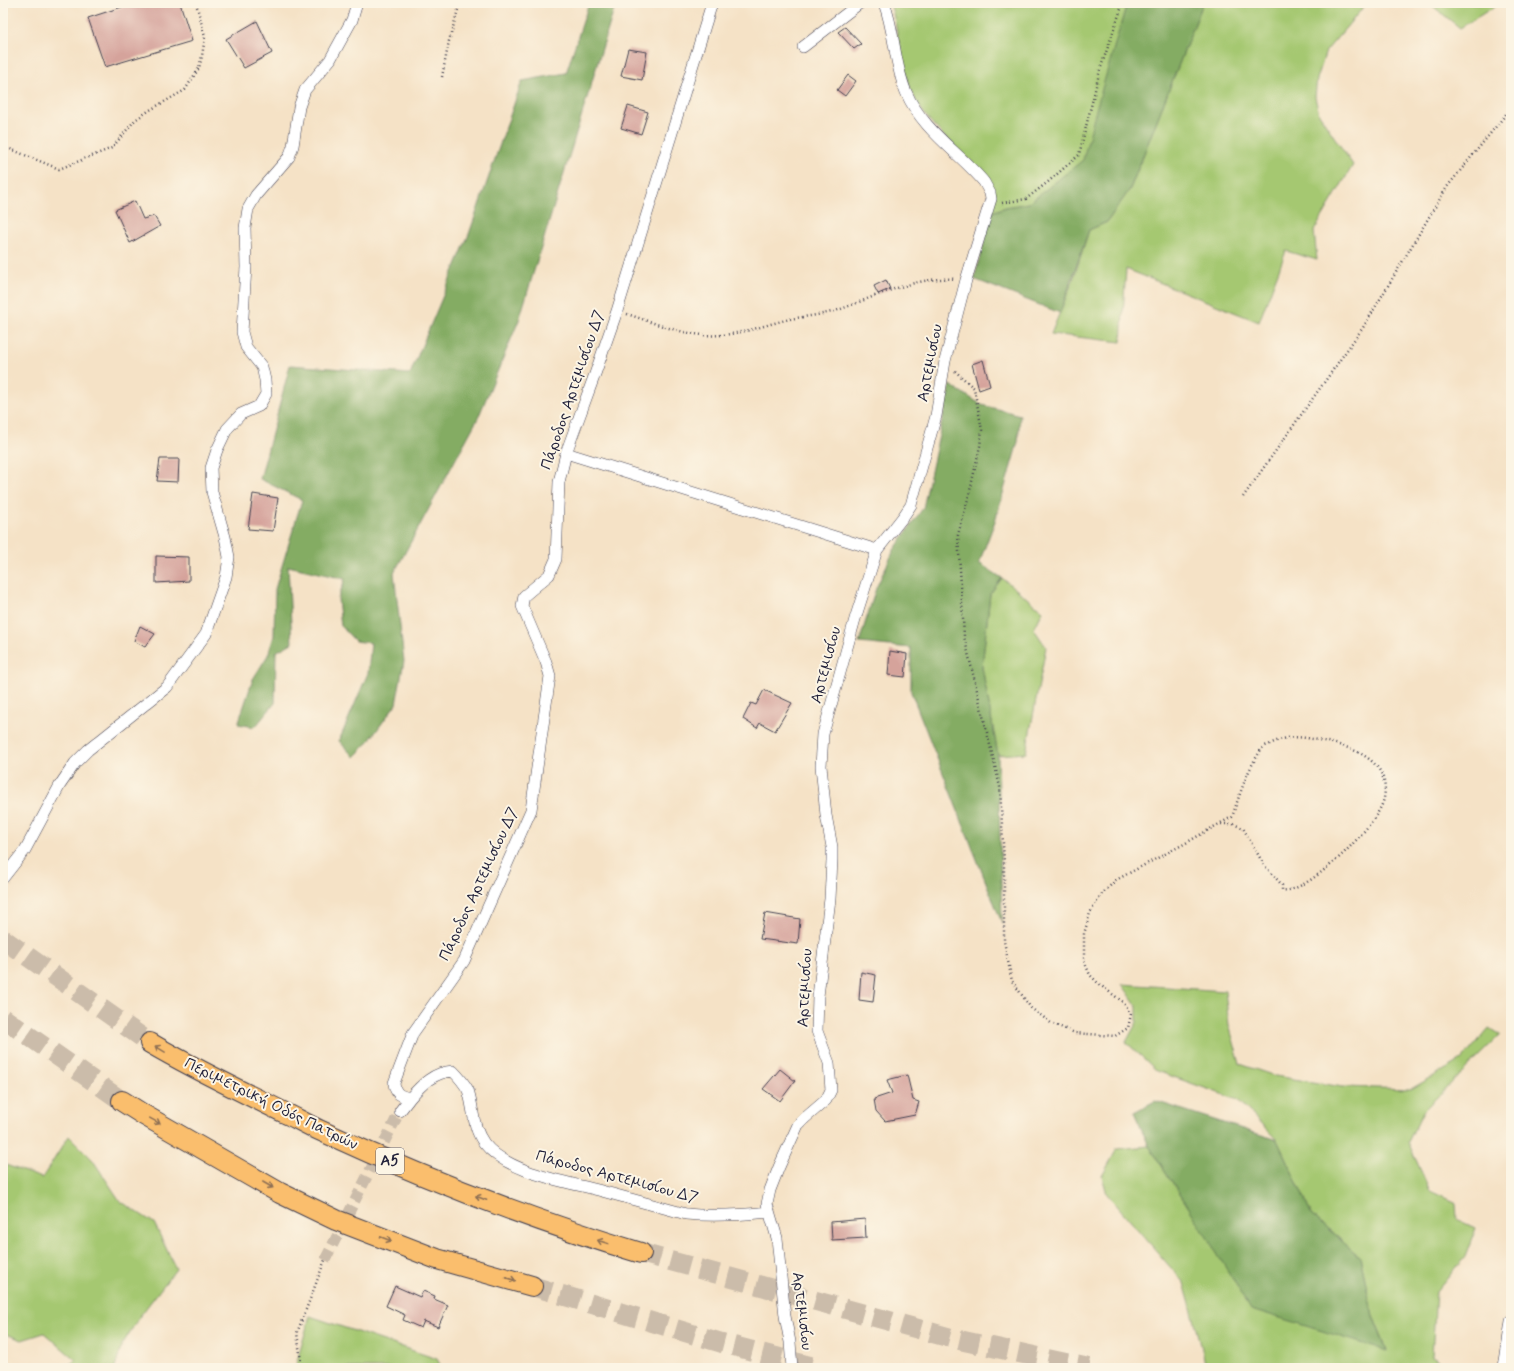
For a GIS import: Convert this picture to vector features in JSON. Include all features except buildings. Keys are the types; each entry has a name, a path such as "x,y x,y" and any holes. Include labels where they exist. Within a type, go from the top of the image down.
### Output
{"highway":[{"name":"Περιμετρική Οδός Πατρών","path":"150,1043 183,1063 318,1130 382,1158 536,1219 640,1253"},
{"path":"122,1101 280,1193 336,1220 437,1259 532,1286"}],"street":[{"path":"3,878 25,850 57,791 75,763 88,750 167,687 206,634 226,577 229,557 212,492 211,468 217,450 227,429 241,414 259,406 266,394 262,367 246,347 242,332 246,268 245,228 248,209 256,195 289,157 299,107 305,90 330,60 352,20 357,3"},
{"name":"Πάροδος Αρτεμισίου Δ7","path":"712,3 617,311 566,453 559,482 556,559 549,575 524,596 522,606 546,662 550,676 531,810 464,961 413,1032 394,1083 394,1089 401,1097 410,1098 420,1087 435,1075 444,1071 453,1071 461,1078 468,1091 476,1128 484,1142 494,1154 511,1164 536,1173 686,1214 736,1216 769,1212"},
{"path":"803,46 860,3"},
{"name":"Αρτεμισίου","path":"792,1368 777,1238 767,1204 770,1190 798,1125 804,1118 826,1100 831,1090 829,1063 817,1031 818,996 830,899 832,860 832,847 826,815 821,766 823,734 855,619 877,550 911,505 936,416 945,361 966,280 990,205 990,193 984,182 930,128 909,99 901,76 884,3"},
{"path":"566,453 877,550"},
{"path":"400,1111 410,1098"},
{"path":"1504,1368 1511,1321"}],"path":[{"path":"3,146 59,169 112,148 135,120 184,90 199,68 205,37 196,3"},
{"path":"442,77 449,41 460,3"},
{"path":"990,205 1026,199 1079,155 1100,70 1123,3"},
{"path":"1243,497 1364,326 1447,187 1511,108"},
{"path":"617,311 689,333 708,336 723,335 839,310 925,281 946,278 966,280"},
{"path":"945,361 974,388 982,430 969,495 958,535 964,636 1000,787 1004,862 1004,941 1012,981 1030,1008 1051,1023 1075,1033 1115,1036 1128,1028 1131,1014 1123,1002 1100,985 1090,975 1084,961 1084,934 1090,913 1100,896 1116,880 1184,844 1219,824 1232,817 1249,770 1263,748 1280,738 1299,736 1347,747 1363,754 1374,763 1383,777 1385,787 1383,802 1361,834 1322,872 1304,884 1292,889 1282,890 1282,885 1264,865 1243,828 1233,824 1219,824"},
{"path":"302,1368 297,1333 325,1260"}],"green space":[{"path":"589,3 616,3 519,320 478,418 394,573 404,661 396,704 366,745 354,757 339,741 368,673 371,643 355,641 341,626 338,599 345,579 288,566 292,643 276,652 275,703 255,727 238,724 253,679 268,655 274,636 275,589 302,500 260,479 290,365 410,374 469,234 522,81 566,73"},
{"path":"890,3 1127,3 1084,160 1029,203 1006,207 992,212 990,182 984,174 944,136 925,115 912,92 902,59 896,25"},
{"path":"1127,3 1203,3 1130,189 1107,222 1089,230 1060,313 974,279 992,212 1006,207 1029,203 1083,160"},
{"path":"1203,3 1367,3 1326,51 1317,79 1315,97 1319,114 1353,165 1314,231 1317,260 1286,251 1259,322 1126,269 1121,342 1051,334 1073,280 1089,230 1107,222 1130,189"},
{"path":"1429,3 1498,3 1460,28"},
{"path":"950,385 982,405 1020,415 1018,442 995,521 979,563 1002,578 990,594 982,667 998,755 1002,923 911,692 911,648 859,643 876,588 894,550 923,508"},
{"path":"1002,578 1043,611 1034,629 1046,647 1026,753 998,755 982,667 990,594"},
{"path":"1122,984 1225,991 1229,1025 1240,1064 1275,1076 1343,1087 1411,1089 1462,1060 1489,1028 1500,1035 1423,1111 1408,1142 1430,1191 1456,1203 1457,1219 1476,1228 1465,1257 1436,1292 1432,1357 1449,1368 1206,1368 1200,1340 1184,1283 1107,1194 1102,1176 1117,1149 1149,1146 1189,1208 1387,1350 1373,1316 1360,1257 1312,1215 1277,1140 1238,1100 1157,1071 1126,1042 1137,1022 1137,1006"},
{"path":"1155,1101 1277,1140 1312,1215 1360,1257 1373,1316 1387,1351 1251,1309 1149,1146 1134,1112"},
{"path":"69,1136 92,1159 120,1201 154,1223 176,1269 140,1316 122,1345 115,1368 64,1368 76,1360 44,1333 22,1340 3,1333 3,1164 42,1178"},
{"path":"310,1316 437,1359 442,1368 295,1368"}],"tunnel":[{"path":"3,939 150,1043"},
{"path":"3,1018 122,1101"},
{"path":"325,1260 400,1111"},
{"path":"641,1253 955,1339 1089,1368"},
{"path":"532,1286 722,1343 818,1368"}]}
